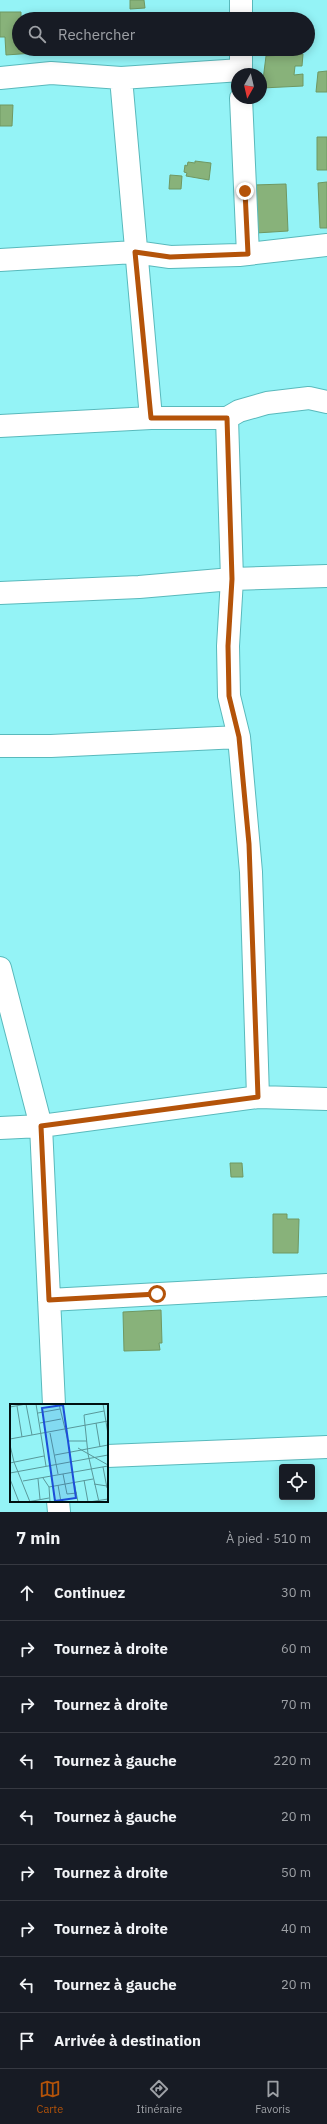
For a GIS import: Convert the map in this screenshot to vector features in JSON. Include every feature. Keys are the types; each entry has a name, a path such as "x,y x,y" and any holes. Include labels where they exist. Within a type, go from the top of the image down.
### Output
{"street":[{"path":"241,0 241,12"},
{"path":"0,78 52,73 121,78 241,64"},
{"path":"121,78 135,252 151,418"},
{"path":"241,104 248,254"},
{"path":"0,260 135,252 170,257 248,254 325,247"},
{"path":"0,426 151,418 227,418 239,411 267,403 309,398 327,402"},
{"path":"227,418 232,579 228,646 229,696 239,737 245,789 251,872 258,1097"},
{"path":"0,593 139,587 232,579 327,576"},
{"path":"0,746 51,746 239,737"},
{"path":"0,968 41,1126 54,1404"},
{"path":"0,1128 41,1126 258,1097 327,1099"},
{"path":"49,1300 327,1285"},
{"path":"108,1456 327,1446"},
{"path":"58,1502 59,1512"}],"building":[{"path":"130,0 144,0 145,8 130,9"},
{"path":"0,12 12,12 12,55 6,55 5,37 0,37"},
{"path":"266,56 303,56 302,66 295,66 294,75 303,74 303,86 267,88 267,68 264,68"},
{"path":"327,71 327,92 316,92 318,72"},
{"path":"0,105 13,105 12,126 0,126"},
{"path":"317,137 327,137 327,170 317,170"},
{"path":"195,161 211,163 209,180 186,176 187,173 184,172 185,165 187,166 188,162 195,163"},
{"path":"170,175 182,176 181,189 169,189"},
{"path":"327,182 327,228 320,228 318,183"},
{"path":"286,184 288,231 256,233 253,185"},
{"path":"230,1163 242,1163 243,1177 231,1177"},
{"path":"273,1214 287,1214 287,1219 299,1219 298,1253 273,1253"},
{"path":"161,1310 162,1343 159,1343 160,1350 124,1351 123,1312"}],"route":[{"path":"157,1294 49,1300 41,1126 258,1097 249,844 239,737 229,696 228,646 232,579 227,418 151,418 135,252 170,257 248,254 245,191"}]}
